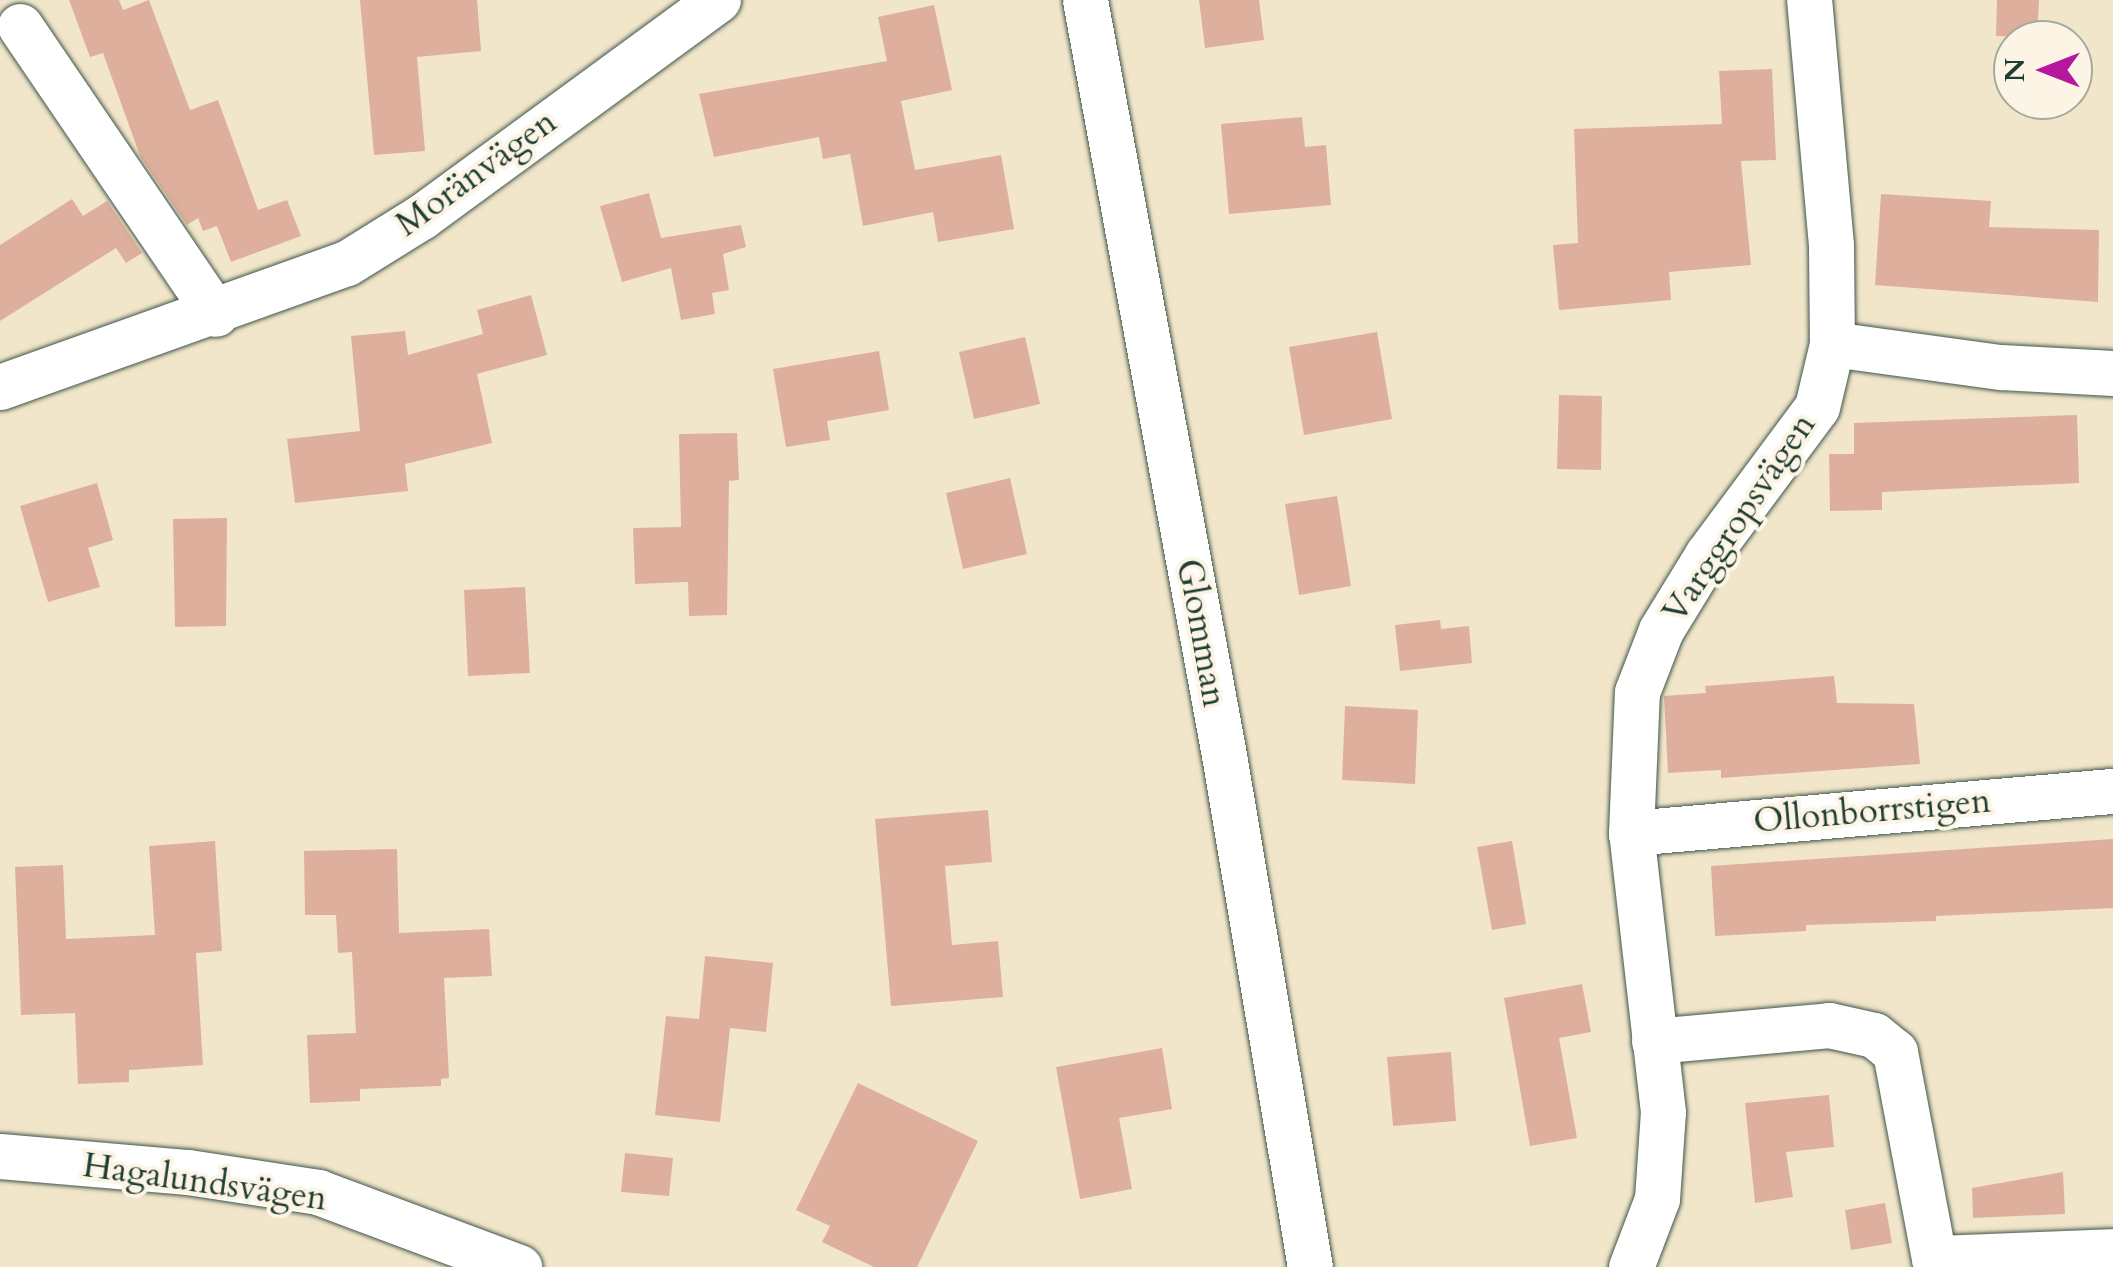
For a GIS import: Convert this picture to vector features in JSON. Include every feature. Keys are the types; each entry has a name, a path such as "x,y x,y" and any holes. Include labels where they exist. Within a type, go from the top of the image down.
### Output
{"street":[{"name":"Moränvägen","path":"0,387 216,314 347,263 421,217 718,0"},
{"name":"Glomman","path":"1085,0 1224,755 1310,1267"},
{"name":"Varggropsvägen","path":"1630,1267 1657,1199 1663,1112 1631,832 1637,692 1661,630 1707,555 1816,408 1832,344 1831,245 1809,0"},
{"path":"20,26 216,314"},
{"path":"1832,344 2001,367 2113,372"},
{"name":"Ollonborrstigen","path":"1631,832 2113,791"},
{"path":"1654,1041 1830,1025 1874,1035 1895,1052 1934,1258 2113,1251"},
{"name":"Hagalundsvägen","path":"0,1156 318,1192 519,1267"}],"building":[{"path":"69,0 119,0 123,10 149,0 190,110 218,100 258,210 287,200 301,236 231,262 217,226 203,231 198,218 187,225 140,156 103,53 90,57"},
{"path":"360,0 477,0 481,51 417,57 425,151 374,155"},
{"path":"1199,0 1259,0 1264,40 1205,48"},
{"path":"1997,0 2039,0 2038,20 1996,20"},
{"path":"934,5 952,90 901,101 915,170 1001,155 1014,229 938,242 933,212 863,226 850,154 823,159 819,137 714,157 699,94 887,61 878,17"},
{"path":"1772,69 1776,160 1741,161 1751,265 1669,272 1671,300 1559,310 1553,245 1578,243 1574,129 1722,124 1719,71"},
{"path":"1302,117 1305,147 1326,145 1331,205 1229,214 1221,124"},
{"path":"649,193 661,238 741,225 746,247 723,254 729,290 712,293 715,314 681,320 671,268 622,282 600,206"},
{"path":"1881,194 1991,201 1989,227 2099,230 2098,302 1875,285"},
{"path":"72,199 83,216 107,201 142,253 126,263 116,248 0,321 0,245"},
{"path":"531,295 547,355 477,374 492,443 405,464 408,491 295,503 287,439 360,431 351,336 405,331 408,355 483,334 477,310"},
{"path":"1377,332 1392,419 1304,435 1289,347"},
{"path":"1025,337 1040,404 974,419 959,352"},
{"path":"879,351 889,410 827,421 830,440 786,447 773,369"},
{"path":"1559,395 1602,396 1601,470 1557,469"},
{"path":"2077,415 2079,483 1882,492 1882,510 1830,511 1829,454 1854,454 1854,423"},
{"path":"737,433 739,480 729,481 727,615 689,616 688,582 635,584 633,528 681,527 679,434"},
{"path":"1010,478 1027,554 963,569 946,493"},
{"path":"97,483 113,540 88,548 100,587 48,602 20,506"},
{"path":"1337,496 1351,586 1299,595 1285,504"},
{"path":"227,518 226,626 175,627 173,519"},
{"path":"525,587 530,673 468,676 464,590"},
{"path":"1440,620 1441,629 1469,626 1472,663 1400,671 1395,625"},
{"path":"1834,676 1837,703 1914,704 1920,764 1721,778 1721,770 1668,773 1664,696 1706,693 1705,686"},
{"path":"1345,706 1418,710 1415,784 1342,780"},
{"path":"988,810 992,862 945,866 952,945 998,941 1003,997 891,1006 875,819"},
{"path":"2113,839 2113,908 1936,916 1936,921 1806,925 1806,931 1715,936 1711,866"},
{"path":"215,841 222,951 196,953 203,1065 129,1070 129,1082 78,1084 75,1013 21,1015 15,867 63,865 66,939 155,935 149,846"},
{"path":"1512,841 1526,924 1492,930 1477,847"},
{"path":"397,849 399,933 489,929 492,976 444,978 449,1078 441,1079 441,1086 360,1089 360,1101 310,1103 307,1035 356,1033 352,952 338,953 336,915 305,915 304,851"},
{"path":"705,956 773,963 766,1032 730,1028 720,1122 655,1115 666,1016 699,1019"},
{"path":"1582,984 1591,1032 1559,1038 1577,1138 1530,1146 1504,998"},
{"path":"1162,1048 1172,1109 1119,1118 1132,1189 1080,1199 1056,1067"},
{"path":"1451,1052 1456,1121 1393,1126 1387,1057"},
{"path":"858,1083 978,1141 917,1267 874,1267 822,1242 830,1226 796,1210"},
{"path":"1829,1095 1834,1147 1786,1152 1793,1197 1755,1203 1745,1103"},
{"path":"625,1153 673,1158 669,1196 621,1192"},
{"path":"2063,1172 2065,1214 1973,1218 1972,1188"},
{"path":"1885,1203 1892,1243 1851,1250 1845,1210"}]}
